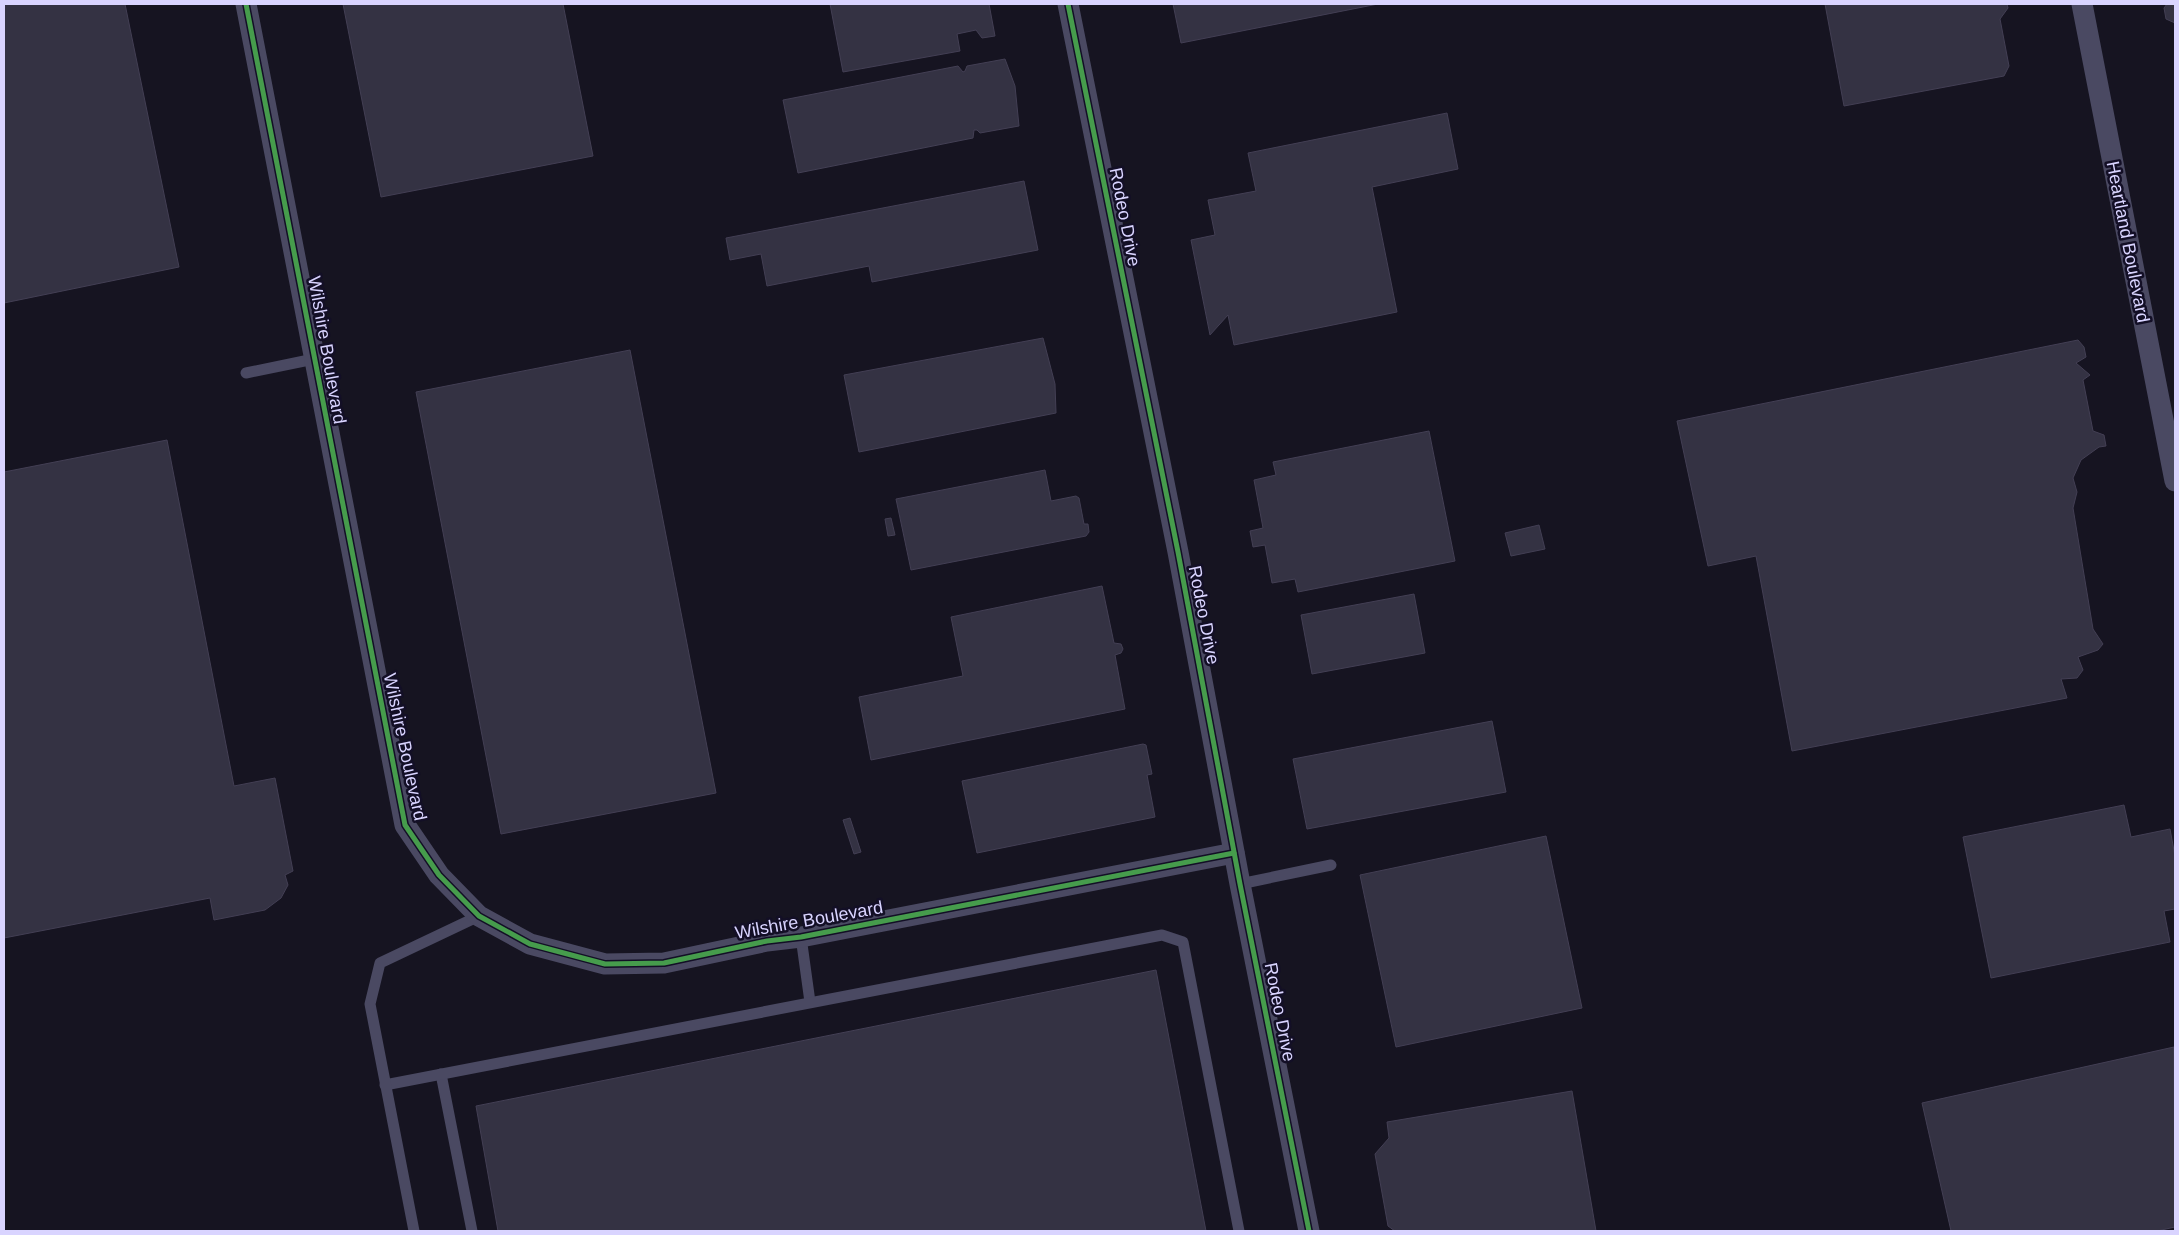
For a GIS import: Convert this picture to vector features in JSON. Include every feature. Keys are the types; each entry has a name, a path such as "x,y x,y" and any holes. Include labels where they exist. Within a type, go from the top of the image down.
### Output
{"street":[{"name":"Wilshire Boulevard","path":"246,4 405,825 439,875 479,916 530,944 605,964 664,963 767,941 801,937 1234,852"},
{"name":"Rodeo Drive","path":"1068,4 1176,542 1240,884 1309,1231"},
{"name":"Heartland Boulevard","path":"2082,4 2175,481"}],"lane":[{"path":"246,374 314,359"},
{"path":"1240,884 1330,865"},
{"path":"414,1231 370,1004 380,963 479,916"},
{"path":"386,1085 810,1002 1162,936 1183,942 1239,1231"},
{"path":"801,937 810,1002"},
{"path":"441,1074 472,1231"}],"building":[{"path":"4,4 125,4 179,267 4,303"},
{"path":"343,4 563,4 593,156 381,197"},
{"path":"830,4 989,4 995,36 982,38 976,30 957,34 960,51 843,72"},
{"path":"1173,4 1378,4 1181,43"},
{"path":"1825,4 2007,4 2008,8 2000,19 2009,66 2004,76 1844,106"},
{"path":"2167,4 2175,4 2175,23 2166,19 2164,8"},
{"path":"1005,59 1015,86 1019,126 980,133 974,130 973,138 798,173 783,100 958,66 963,72 967,66"},
{"path":"1447,113 1458,169 1372,187 1397,312 1234,345 1228,315 1210,335 1191,240 1215,235 1208,200 1256,191 1248,153"},
{"path":"1024,181 1038,250 872,282 869,266 767,286 761,254 730,260 726,238"},
{"path":"1043,338 1055,384 1056,413 859,452 844,375"},
{"path":"2078,340 2084,347 2086,357 2076,363 2090,375 2083,380 2093,431 2104,435 2106,446 2099,447 2081,460 2073,478 2077,492 2073,508 2093,629 2103,644 2098,650 2078,657 2083,670 2077,678 2061,679 2067,698 1792,751 1756,556 1708,566 1677,421"},
{"path":"630,350 716,793 501,834 416,392"},
{"path":"1429,431 1455,561 1298,592 1295,579 1272,583 1265,545 1253,547 1250,531 1263,528 1254,480 1276,475 1273,462"},
{"path":"167,440 234,786 275,778 293,871 285,875 288,885 281,898 265,910 214,920 210,898 4,938 4,472"},
{"path":"1045,470 1051,501 1076,496 1079,498 1084,524 1088,524 1089,532 1086,536 911,570 896,499"},
{"path":"891,518 895,535 888,536 885,519"},
{"path":"1539,525 1545,549 1511,556 1505,533"},
{"path":"1102,586 1114,643 1121,644 1123,649 1121,653 1115,655 1125,709 871,760 859,697 963,676 951,617"},
{"path":"1414,594 1425,653 1312,674 1301,615"},
{"path":"1492,721 1506,792 1307,829 1293,759"},
{"path":"1143,744 1146,745 1152,774 1147,775 1155,817 977,853 962,781"},
{"path":"2124,805 2131,837 2170,829 2175,856 2175,909 2164,911 2170,942 1991,978 1963,837"},
{"path":"850,818 861,852 854,854 843,820"},
{"path":"1546,836 1582,1008 1396,1047 1360,875"},
{"path":"1156,970 1206,1231 498,1231 476,1106"},
{"path":"2174,1047 2175,1227 2157,1231 1951,1231 1922,1103"},
{"path":"1572,1091 1596,1231 1395,1231 1388,1226 1375,1154 1389,1138 1387,1122"}],"cycle path":[{"path":"246,4 405,825 439,875 479,916 530,944 605,964 664,963 767,941 801,937 1234,853"},
{"path":"1068,4 1178,552 1240,884 1309,1231"}]}
